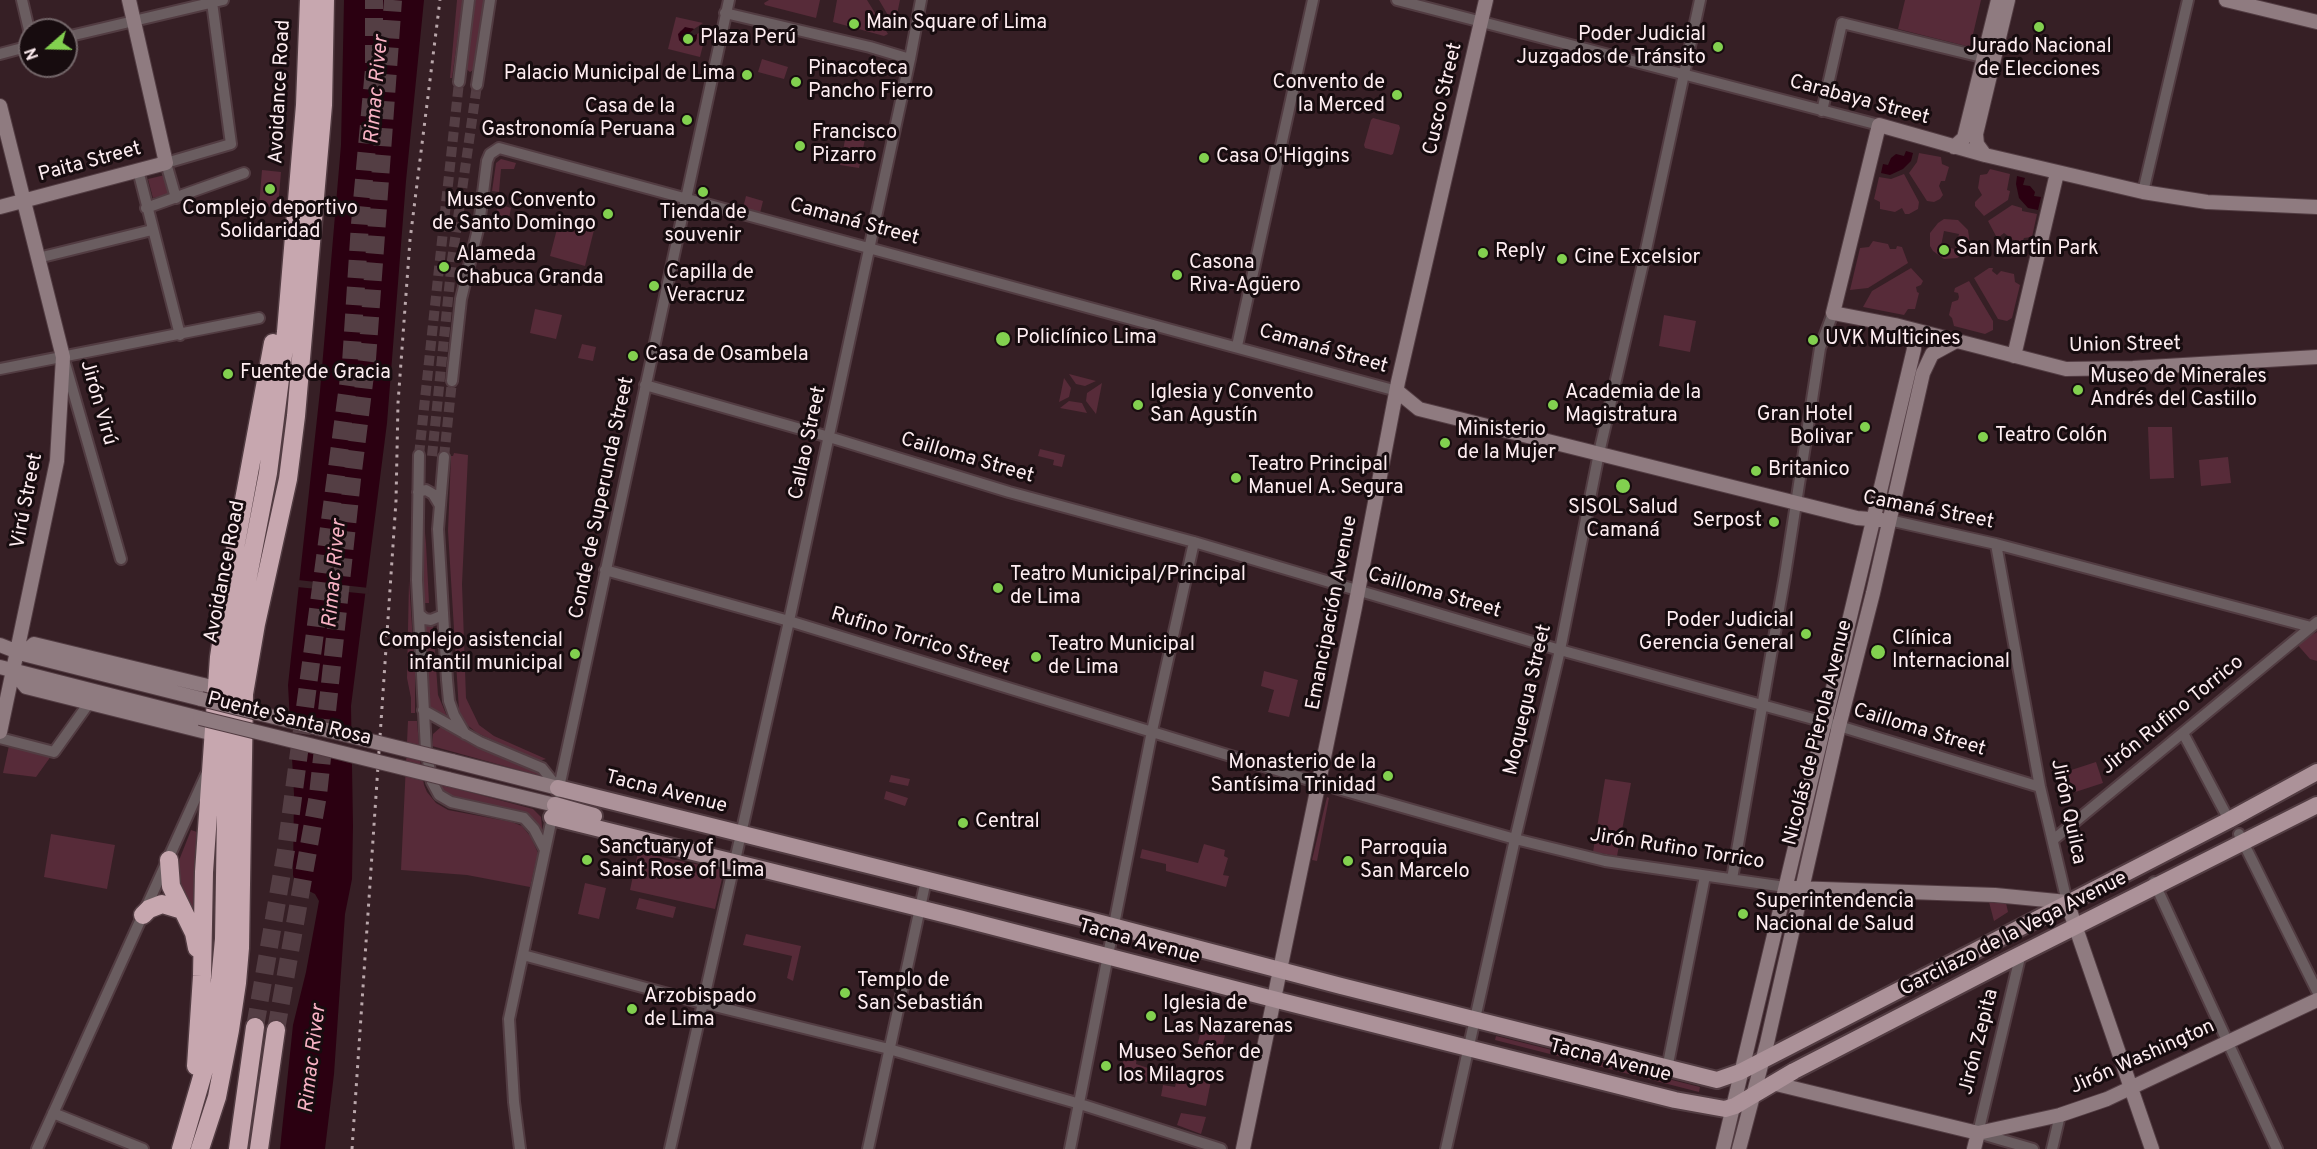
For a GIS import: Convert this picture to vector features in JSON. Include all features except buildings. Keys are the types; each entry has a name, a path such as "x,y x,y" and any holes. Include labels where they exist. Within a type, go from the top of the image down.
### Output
{"highway":[{"name":"Avoidance Road","path":"181,1149 191,1121 214,1026 223,950 228,691 231,664 268,473 285,343 305,105 309,0"},
{"name":"Avoidance Road","path":"200,1149 217,1097 237,983 240,948 244,694 256,624 288,479 296,417 323,105 325,0"},
{"path":"191,1121 202,976 204,872 216,688 236,543 277,324 290,283"},
{"path":"169,860 171,886 194,933 202,976"},
{"path":"143,915 149,909 162,904 182,910"},
{"path":"238,1149 255,1027"},
{"path":"259,1149 276,1030"}],"main road":[{"path":"129,0 166,163"},
{"name":"Cusco Street","path":"1439,207 1486,0"},
{"path":"1985,155 1977,144 1976,134 1998,0"},
{"path":"1954,147 1964,138 2008,0"},
{"path":"2226,0 2317,22"},
{"path":"0,105 39,258"},
{"path":"1833,313 1879,125"},
{"name":"Carabaya Street","path":"1879,125 1985,155 2143,192 2207,202 2317,207"},
{"name":"Paita Street","path":"0,207 166,163"},
{"path":"2014,356 2057,173"},
{"name":"Emancipación Avenue","path":"1243,1149 1358,591 1396,391 1439,207"},
{"name":"Jirón Virú","path":"39,258 63,357"},
{"name":"Union Street","path":"1833,313 1896,325 2066,369 2317,357"},
{"name":"Nicolás de Pierola Avenue","path":"1733,1102 1914,349 1913,340 1909,334 1896,325"},
{"name":"Nicolás de Pierola Avenue","path":"1739,1149 1926,367 1932,354 1956,341"},
{"name":"Virú Street","path":"20,653 57,461 63,357"},
{"name":"Camaná Street","path":"1396,391 1419,409 1857,518 1889,520"},
{"path":"0,732 7,669 20,653 34,644 216,688"},
{"name":"Puente Santa Rosa","path":"0,645 20,653 558,788"},
{"path":"7,669 26,687 214,734"},
{"name":"Puente Santa Rosa","path":"7,669 448,779 551,808"},
{"name":"Garcilazo de la Vega Avenue","path":"1740,1072 2229,820 2317,772"},
{"name":"Tacna Avenue","path":"558,788 926,880 1114,923 1281,971 1667,1069 1713,1080 1725,1079 1740,1072"},
{"path":"2241,839 2317,794"},
{"name":"Garcilazo de la Vega Avenue","path":"1733,1102 2022,949 2241,839 2317,805"},
{"name":"Tacna Avenue","path":"551,808 1275,996 1687,1096 1733,1102"},
{"name":"Jirón Rufino Torrico","path":"1785,887 1995,895 2067,902"},
{"name":"Jirón Quilca","path":"2067,902 2152,1149"},
{"name":"Garcilazo de la Vega Avenue","path":"1753,1090 1772,1083 2022,949"},
{"name":"Jirón Washington","path":"1978,1133 2060,1115 2131,1088 2317,1000"},
{"path":"1772,1083 1978,1133"},
{"path":"1723,1149 1733,1102"},
{"name":"Jirón Zepita","path":"1974,1149 1978,1133"}],"street":[{"path":"22,0 26,18"},
{"path":"459,82 469,0"},
{"path":"477,85 490,0"},
{"name":"Conde de Superunda Street","path":"520,1149 508,1019 545,850 551,808 558,788 729,0"},
{"name":"Callao Street","path":"670,1149 789,621 921,0"},
{"path":"1237,346 1313,0"},
{"name":"Carabaya Street","path":"1397,0 1879,125"},
{"name":"Moquegua Street","path":"1446,1149 1560,650 1599,453 1644,260 1700,0"},
{"path":"2143,192 2188,0"},
{"path":"78,34 218,1 231,144 166,163 176,198"},
{"path":"725,13 870,47 910,59"},
{"path":"1822,111 1842,23 1988,59"},
{"path":"0,54 18,49"},
{"name":"Camaná Street","path":"452,381 461,299 479,225 487,161 490,154 499,148 1237,346 1396,391"},
{"path":"138,170 180,334"},
{"path":"146,207 244,173"},
{"path":"39,258 152,230"},
{"path":"1732,879 1820,348 1833,313"},
{"path":"0,369 259,318"},
{"name":"Jirón Virú","path":"63,357 121,559"},
{"name":"Cailloma Street","path":"645,385 829,437 1009,492 1194,542 1560,650 1839,726 2040,787"},
{"path":"419,455 419,614 423,710 426,750 435,790 439,795 459,805 524,818 534,829 545,850"},
{"path":"444,457 438,529 449,701 465,734"},
{"path":"418,492 426,490 433,494 440,504"},
{"name":"Camaná Street","path":"1889,520 1996,544 2314,625"},
{"path":"1070,1149 1152,731 1194,542"},
{"name":"Jirón Quilca","path":"1996,544 2040,787 2067,902"},
{"name":"Rufino Torrico Street","path":"605,570 789,621 1318,782 1515,839"},
{"path":"419,614 431,620 443,615"},
{"name":"Jirón Rufino Torrico","path":"2053,840 2314,625"},
{"path":"0,738 54,752 89,703"},
{"path":"423,710 465,734 542,768 558,788"},
{"path":"2183,733 2229,820"},
{"path":"37,1149 211,763"},
{"name":"Jirón Rufino Torrico","path":"1515,839 1605,861 1785,887"},
{"path":"2241,839 2317,991"},
{"path":"1667,1069 1705,876"},
{"path":"868,1149 926,880"},
{"path":"2155,883 2277,1149"},
{"name":"Jirón Zepita","path":"1978,1133 2022,949"},
{"path":"523,955 702,1003 889,1049 1080,1104 1221,1149"},
{"path":"53,1113 143,1149"},
{"path":"2052,1149 2060,1115"},
{"path":"1978,1133 2033,1149"}],"shaded area":[{"path":"457,0 463,0 452,78 450,78"},
{"path":"473,0 486,0 475,69 470,72 465,68"},
{"path":"769,0 820,0 816,18 765,5 764,3"},
{"path":"837,0 867,0 888,34 884,36 833,22"},
{"path":"879,0 900,0 896,19 892,22"},
{"path":"1905,0 1981,0 1970,47 1898,29"},
{"path":"676,17 703,23 694,29 680,31 679,40 685,46 697,39 697,34 707,29 700,57 668,49"},
{"path":"762,59 788,67 784,79 758,72"},
{"path":"1373,118 1399,125 1393,154 1365,148"},
{"path":"847,130 866,134 859,168 840,165"},
{"path":"1919,153 1941,157 1942,164 1949,167 1945,181 1941,181 1939,186 1943,195 1934,202 1927,201 1909,173 1917,162"},
{"path":"501,159 516,163 514,169 501,169 499,192 492,191 496,163"},
{"path":"1990,169 2010,174 2007,190 2010,191 2008,200 1984,216 1975,206 1975,202 1982,195 1978,188 1980,175 1987,174"},
{"name":"Complejo deportivo Solidaridad","path":"262,170 281,172 278,208 259,206"},
{"path":"1904,174 1919,202 1918,209 1905,214 1902,208 1895,212 1880,209 1880,202 1874,199 1879,177 1891,179"},
{"path":"165,175 170,194 153,198 148,179"},
{"path":"746,196 763,201 760,213 743,208"},
{"path":"498,204 511,208 508,223 494,220"},
{"path":"2012,205 2022,208 2022,211 2037,214 2032,237 2024,238 2022,243 2008,238 2004,233 1999,237 1996,236 1988,221"},
{"path":"1944,219 1958,220 1968,230 1970,244 1962,255 1957,258 1944,259 1933,251 1930,246 1930,233","holes":["1944,231 1959,234 1955,249 1941,246"]},
{"path":"559,221 594,230 585,266 550,256"},
{"path":"1873,241 1888,244 1890,249 1896,249 1897,246 1902,247 1908,263 1868,288 1850,290 1860,248 1869,247"},
{"path":"1911,268 1923,281 1916,287 1919,293 1915,309 1908,309 1904,315 1863,307 1872,291"},
{"path":"1989,268 1993,268 1992,271 1997,275 2001,271 2014,274 2015,282 2020,285 2012,318 2007,321 1998,319 1974,278"},
{"path":"1969,281 1993,321 1993,330 1985,334 1954,326 1949,315 1952,302 1958,300 1959,297 1958,293 1954,292 1955,288"},
{"path":"535,309 562,315 556,339 530,333"},
{"path":"1664,315 1696,321 1690,352 1659,346"},
{"path":"582,344 596,347 593,361 578,358"},
{"path":"1069,374 1096,381 1085,386 1076,384"},
{"path":"1064,378 1071,388 1069,397 1059,402"},
{"path":"1102,383 1096,414 1086,401 1087,393"},
{"path":"1069,401 1082,403 1087,413 1060,408"},
{"path":"2148,427 2172,427 2174,478 2150,479"},
{"path":"1040,449 1065,455 1062,467 1053,465 1054,460 1038,456"},
{"path":"454,453 468,455 462,584 466,698 479,725 494,736 546,759 539,761 477,733 466,724 459,711 448,531 451,456"},
{"path":"2228,457 2231,483 2201,486 2199,460"},
{"path":"424,521 429,603 424,603 422,571"},
{"path":"409,580 415,672 415,713 411,713 407,678"},
{"path":"425,622 433,624 438,695 449,721 428,707"},
{"path":"2317,632 2317,661 2310,659 2296,643"},
{"path":"1264,671 1298,680 1289,717 1268,712 1274,690 1261,686"},
{"path":"408,721 417,721 424,785 436,803 448,810 512,822 522,826 531,837 538,853 530,887 467,875 401,870"},
{"path":"442,726 470,744 542,773 544,777 432,746 433,734"},
{"path":"10,741 54,752 36,777 3,773"},
{"path":"2096,762 2103,783 2066,795 2059,774"},
{"path":"891,775 910,779 908,786 889,782"},
{"path":"1605,779 1631,783 1617,856 1593,852"},
{"path":"439,784 533,809 541,817 543,836 521,812 458,799 443,791"},
{"path":"886,791 908,798 905,806 884,799"},
{"path":"1327,797 1329,798 1317,861 1312,860"},
{"path":"191,830 197,832 195,878 198,924 174,873"},
{"path":"51,834 115,845 107,889 44,877"},
{"path":"1204,844 1225,850 1224,856 1228,858 1223,875 1229,876 1226,887 1166,871 1166,864 1140,858 1142,849 1198,863"},
{"path":"638,852 724,870 715,909 630,890"},
{"path":"585,883 606,888 599,919 578,914"},
{"path":"639,898 676,907 673,918 636,909"},
{"path":"1989,902 2006,903 2008,912 1994,921"},
{"path":"746,934 801,946 793,981 787,978 792,956 743,945"},
{"path":"1203,1023 1227,1029 1219,1056 1196,1050"},
{"path":"1496,1036 1700,1087 1699,1092 1495,1040"},
{"path":"1126,1049 1138,1051 1136,1064 1151,1069 1148,1082 1120,1076"},
{"path":"1180,1067 1212,1076 1206,1106 1161,1096 1163,1085 1175,1087"},
{"path":"1181,1113 1206,1117 1201,1134 1177,1125"}],"water":[{"name":"Rimac River","path":"344,0 424,0 406,181 387,423 351,706 352,879 345,914 334,1074 325,1149 280,1149 293,1025 306,972 319,901 315,894 295,884 293,875 294,794 288,685 320,391 341,145"},
{"path":"685,27 694,29 686,36 687,39 697,34 696,41 685,46 679,40 678,34"},
{"path":"1906,151 1913,153 1911,161 1903,169 1890,175 1881,173 1883,164 1888,165 1896,154 1904,156"},
{"path":"2017,176 2025,178 2023,185 2030,186 2035,192 2034,196 2041,197 2038,210 2028,208 2019,198"}],"pier":[{"path":"298,580 369,588 368,594 297,587"},
{"path":"287,712 354,729 355,762 288,746"}],"tunnel":[{"path":"255,1027 286,850 351,363 360,224 374,69 374,0"},
{"path":"276,1030 318,795 367,359 393,0"},
{"path":"419,455 459,82"},
{"path":"432,456 452,260 477,85"},
{"path":"444,457 452,381"}],"railway":[{"path":"352,1149 396,501 398,403 410,240 440,0"}],"place":[{"name":"Main Square of Lima","path":"854,24"},
{"name":"Jurado Nacional de Elecciones","path":"2039,27"},
{"name":"Plaza Perú","path":"688,39"},
{"name":"Poder Judicial Juzgados de Tránsito","path":"1718,47"},
{"name":"Palacio Municipal de Lima","path":"747,75"},
{"name":"Pinacoteca Pancho Fierro","path":"796,82"},
{"name":"Convento de la Merced","path":"1397,95"},
{"name":"Casa de la Gastronomía Peruana","path":"687,120"},
{"name":"Francisco Pizarro","path":"800,146"},
{"name":"Casa O'Higgins","path":"1204,158"},
{"name":"Complejo deportivo Solidaridad","path":"270,189"},
{"name":"Tienda de souvenir","path":"703,192"},
{"name":"Museo Convento de Santo Domingo","path":"608,214"},
{"name":"San Martin Park","path":"1944,250"},
{"name":"Reply","path":"1483,253"},
{"name":"Cine Excelsior","path":"1562,259"},
{"name":"Alameda Chabuca Granda","path":"444,267"},
{"name":"Casona Riva-Agüero","path":"1177,275"},
{"name":"Capilla de Veracruz","path":"654,286"},
{"name":"Policlínico Lima","path":"1003,339"},
{"name":"UVK Multicines","path":"1813,340"},
{"name":"Casa de Osambela","path":"633,356"},
{"name":"Fuente de Gracia","path":"228,374"},
{"name":"Museo de Minerales Andrés del Castillo","path":"2078,390"},
{"name":"Iglesia y Convento San Agustín","path":"1138,405"},
{"name":"Academia de la Magistratura","path":"1553,405"},
{"name":"Gran Hotel Bolivar","path":"1865,427"},
{"name":"Teatro Colón","path":"1983,437"},
{"name":"Ministerio de la Mujer","path":"1445,443"},
{"name":"Britanico","path":"1756,471"},
{"name":"Teatro Principal Manuel A. Segura","path":"1236,478"},
{"name":"SISOL Salud Camaná","path":"1623,486"},
{"name":"Serpost","path":"1774,522"},
{"name":"Teatro Municipal/Principal de Lima","path":"998,588"},
{"name":"Poder Judicial Gerencia General","path":"1806,634"},
{"name":"Clínica Internacional","path":"1878,652"},
{"name":"Complejo asistencial infantil municipal","path":"575,654"},
{"name":"Teatro Municipal de Lima","path":"1036,657"},
{"name":"Monasterio de la Santísima Trinidad","path":"1388,776"},
{"name":"Central","path":"963,823"},
{"name":"Sanctuary of Saint Rose of Lima","path":"587,860"},
{"name":"Parroquia San Marcelo","path":"1348,861"},
{"name":"Superintendencia Nacional de Salud","path":"1743,914"},
{"name":"Templo de San Sebastián","path":"845,993"},
{"name":"Arzobispado de Lima","path":"632,1009"},
{"name":"Iglesia de Las Nazarenas","path":"1151,1016"},
{"name":"Museo Señor de los Milagros","path":"1106,1066"}]}
